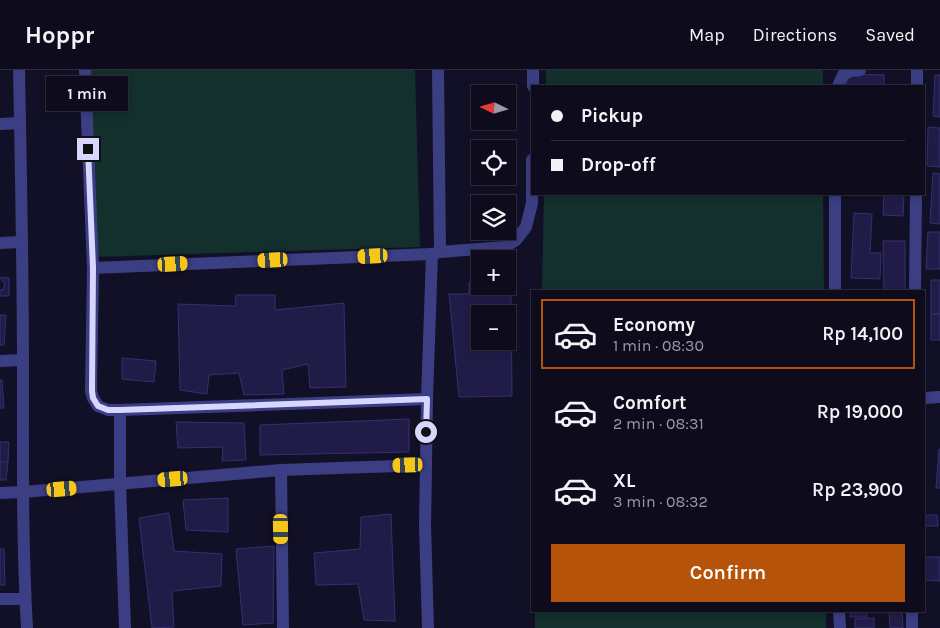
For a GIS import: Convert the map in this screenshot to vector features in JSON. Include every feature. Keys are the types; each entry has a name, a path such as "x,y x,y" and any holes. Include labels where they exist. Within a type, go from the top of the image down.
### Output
{"street":[{"path":"19,70 25,599 27,628"},
{"path":"85,70 93,268 92,391 93,398 98,406 108,410 120,410 427,399"},
{"path":"428,628 425,526 427,399 436,253 438,70"},
{"path":"533,85 534,70"},
{"path":"838,85 842,75 850,71 860,70"},
{"path":"917,70 917,85"},
{"path":"0,124 20,123"},
{"path":"93,268 436,253 505,247 516,240 526,227 532,195"},
{"path":"835,195 835,290"},
{"path":"915,290 916,195"},
{"path":"0,243 22,242"},
{"path":"0,361 23,360"},
{"path":"925,398 940,397"},
{"path":"120,410 124,628"},
{"path":"0,493 280,470 426,465"},
{"path":"280,470 283,628"},
{"path":"0,599 25,599"},
{"path":"839,612 840,628"},
{"path":"912,612 912,628"}],"green space":[{"path":"90,70 415,70 420,247 93,257"},
{"path":"546,70 823,70 823,85 546,85"},
{"path":"544,195 823,195 824,290 542,290"},
{"path":"535,612 826,612 826,628 535,628"}],"building":[{"path":"847,74 884,75 884,85 847,85"},
{"path":"935,75 940,75 940,117 933,116"},
{"path":"928,127 940,128 940,167 927,166"},
{"path":"933,173 940,174 940,224 930,223"},
{"path":"884,195 904,195 903,216 883,215"},
{"path":"854,213 872,214 870,253 881,253 880,279 851,278"},
{"path":"928,232 940,232 940,269 926,269"},
{"path":"883,241 905,241 905,290 884,290"},
{"path":"1,277 9,278 9,296 0,296 0,290 3,290 5,283 1,280"},
{"path":"931,280 940,280 940,314 931,314"},
{"path":"469,282 471,282 471,295 511,295 511,305 471,305 471,350 512,350 512,396 459,397 449,294 469,294"},
{"path":"236,295 275,295 275,310 344,303 346,387 310,388 308,364 282,370 284,394 244,395 239,373 209,375 207,394 180,390 178,304 235,306"},
{"path":"931,314 940,314 940,340 931,340"},
{"path":"0,315 6,315 4,345 0,345"},
{"path":"122,358 156,361 154,382 122,379"},
{"path":"0,380 2,380 4,408 0,408"},
{"path":"409,419 409,452 260,455 260,425"},
{"path":"176,422 244,423 246,460 222,461 223,447 178,448"},
{"path":"0,442 9,442 8,462 0,464"},
{"path":"939,449 940,488 936,488"},
{"path":"0,462 8,462 6,480 0,480"},
{"path":"228,498 228,532 186,530 183,500"},
{"path":"169,513 174,551 222,554 221,586 172,591 174,627 152,628 139,518"},
{"path":"391,514 395,621 364,620 358,584 316,585 314,553 360,549 361,517"},
{"path":"926,515 937,515 938,526 925,526"},
{"path":"274,546 273,623 243,625 236,549"},
{"path":"0,549 4,549 5,585 0,585"},
{"path":"925,557 940,557 940,581 925,580"},
{"path":"851,612 867,612 867,617 850,617"},
{"path":"889,612 902,612 903,628 890,628"},
{"path":"874,618 874,628 855,628 855,619"}],"route":[{"path":"88,149 93,268 92,391 93,398 98,406 108,410 120,410 427,399 426,432"}]}
